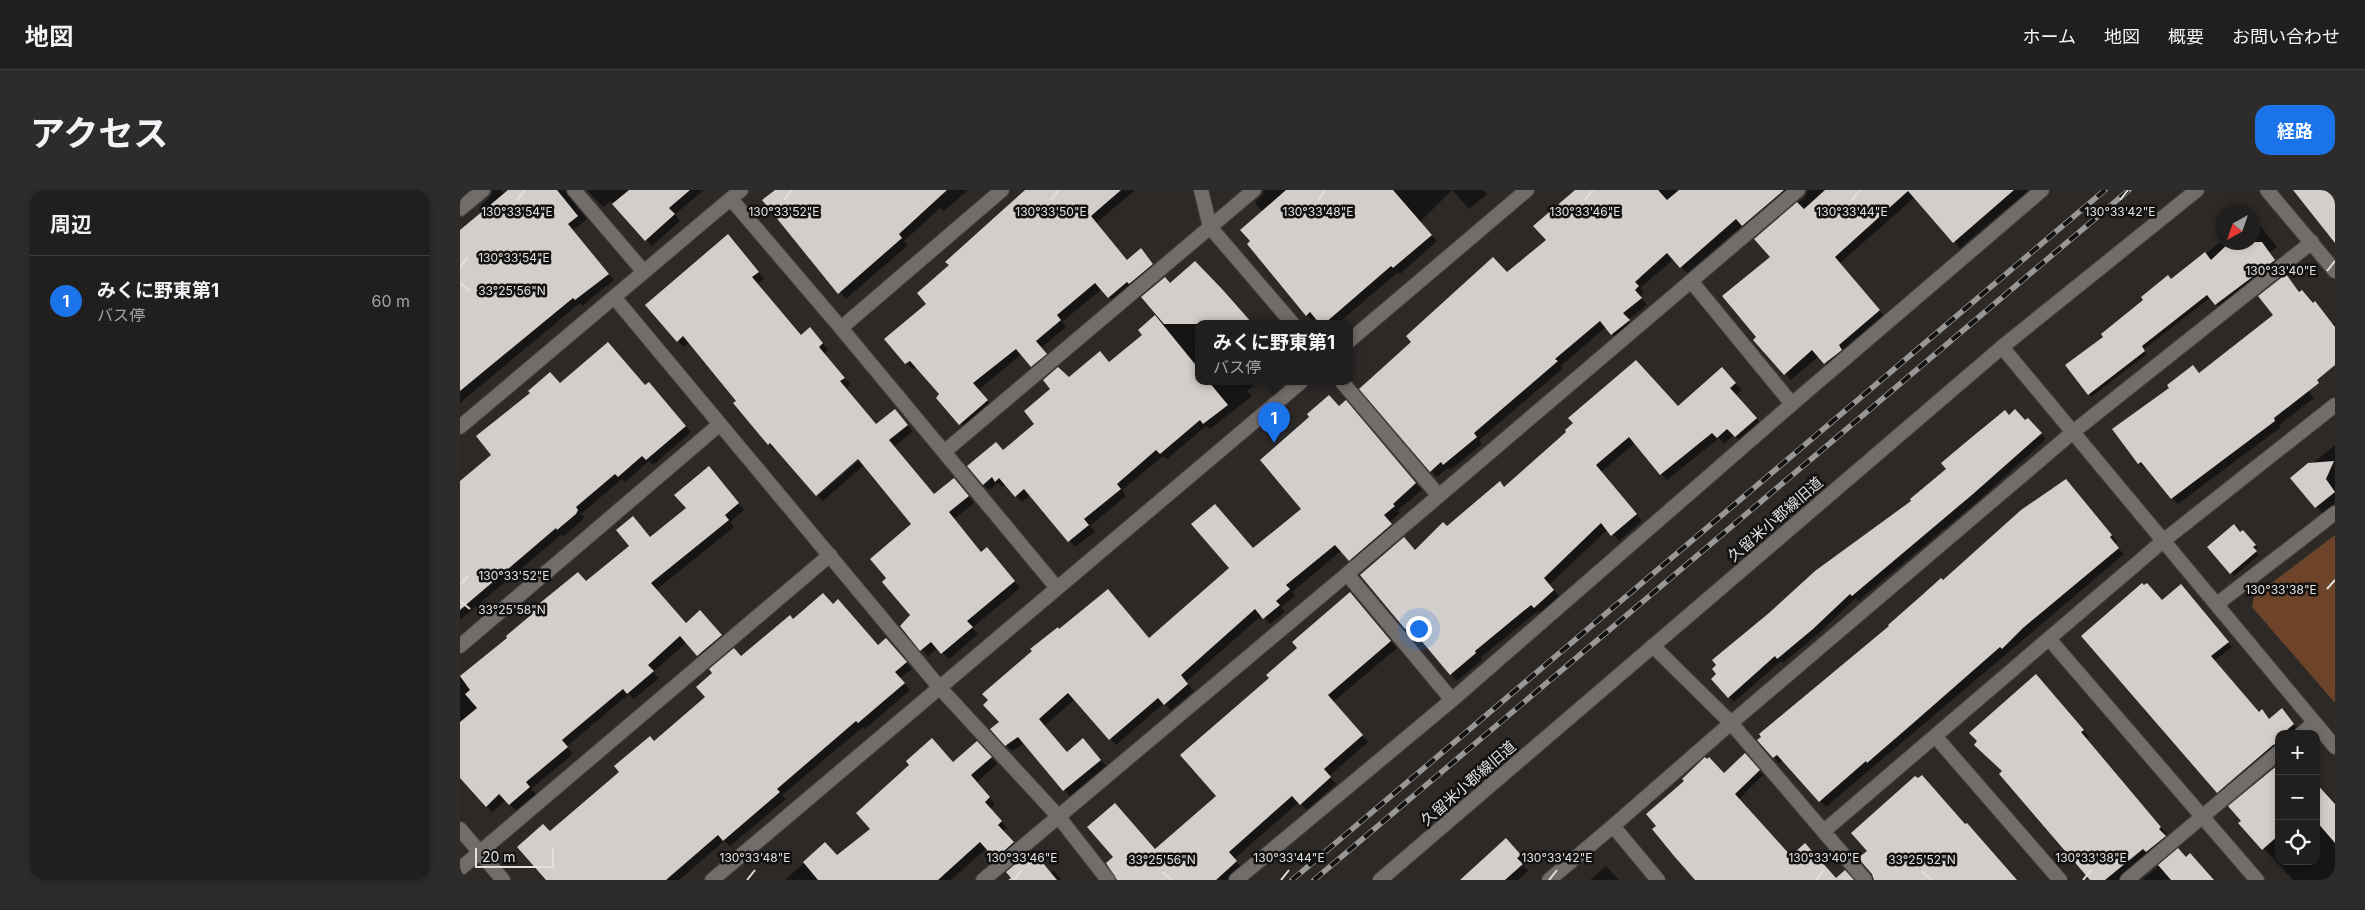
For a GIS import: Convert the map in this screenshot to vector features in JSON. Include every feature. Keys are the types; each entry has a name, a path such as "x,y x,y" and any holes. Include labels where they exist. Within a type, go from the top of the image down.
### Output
{"street":[{"path":"460,209 483,190"},
{"path":"574,190 644,272"},
{"path":"841,328 1002,190"},
{"path":"1201,190 1210,227 1290,320"},
{"path":"944,452 1254,190"},
{"path":"1353,338 1527,190"},
{"path":"1236,880 1452,700 1792,404 2042,190"},
{"name":"久留米小郡線旧道","path":"1380,880 2002,346 2198,190"},
{"path":"2267,190 2335,270"},
{"path":"983,880 1439,496 1691,281 1791,192"},
{"path":"460,427 736,194 841,328 1057,588"},
{"path":"1549,880 2073,432 2312,242"},
{"path":"1691,281 1792,404"},
{"path":"614,297 940,688 1058,816 1108,880"},
{"path":"2002,346 2335,747"},
{"path":"712,880 1297,385"},
{"path":"1345,385 1439,496"},
{"path":"1824,831 2050,640 2163,541 2335,405"},
{"path":"460,646 720,424"},
{"path":"2217,604 2335,514"},
{"path":"460,869 830,555"},
{"path":"1347,574 1452,700"},
{"path":"2050,640 2257,880"},
{"path":"1653,646 1731,723 1865,880"},
{"path":"2306,730 2314,723"},
{"path":"1935,736 2060,880"},
{"path":"2127,880 2275,755"},
{"path":"1613,826 1658,880"},
{"path":"460,828 503,880"}],"shaded area":[{"path":"2335,535 2335,703 2252,607 2254,596"}],"building":[{"path":"508,190 557,190 578,216 568,224 609,274 575,300 573,298 460,391 460,230"},
{"path":"629,190 690,190 669,208 675,214 645,241 612,204"},
{"path":"775,190 947,190 899,234 902,238 838,294 762,200"},
{"path":"1025,190 1121,190 1091,216 1127,260 1141,248 1153,264 1108,298 1095,283 1057,315 1061,320 1036,341 1047,354 1031,367 1016,349 973,383 988,400 959,425 936,398 939,394 910,361 905,364 884,339 926,304 917,293 949,265 945,262"},
{"path":"1286,190 1393,190 1432,235 1393,268 1391,266 1329,320 1317,320 1310,312 1306,316 1247,244 1250,241 1240,230"},
{"path":"1575,190 1658,190 1667,200 1679,190 1784,190 1742,226 1736,219 1680,268 1667,253 1635,282 1639,286 1635,290 1642,298 1623,313 1630,320 1611,335 1600,321 1555,359 1558,361 1474,433 1477,437 1443,465 1441,462 1430,472 1359,389 1411,342 1406,336 1493,257 1507,272 1546,240 1533,226"},
{"path":"1825,190 2014,190 1953,243 1908,191 1835,257 1880,310 1839,345 1842,350 1824,364 1812,350 1784,375 1753,340 1756,337 1722,296 1770,257 1754,239 1797,202 1804,209"},
{"path":"2293,190 2335,190 2335,243"},
{"path":"728,234 759,272 752,277 801,335 810,327 823,343 819,347 845,378 840,381 876,424 895,409 908,425 889,440 934,494 954,478 969,496 949,512 981,552 987,547 1015,581 967,621 973,627 941,654 931,642 920,651 900,626 910,615 882,582 886,578 870,559 911,524 858,459 816,496 770,443 768,445 733,403 736,401 683,336 677,342 645,305"},
{"path":"2260,242 2262,242 2275,260 2215,305 2207,295 2142,346 2145,351 2088,395 2065,365 2103,337 2101,334 2143,300 2141,297 2168,275 2171,279 2205,252 2211,260 2222,250 2260,250"},
{"path":"1195,261 1249,320 1195,320 1195,324 1164,324 1141,297 1165,277 1170,283"},
{"path":"2286,274 2299,292 2302,290 2313,303 2315,301 2335,327 2335,365 2317,380 2319,383 2274,418 2275,421 2171,499 2141,462 2138,464 2112,429 2169,388 2167,385 2193,365 2199,373 2273,315 2258,296"},
{"path":"1155,315 1195,364 1195,385 1211,385 1228,405 1203,424 1200,420 1160,454 1156,450 1117,484 1121,489 1084,519 1089,525 1068,542 1024,489 1015,497 999,478 995,482 992,477 983,485 967,466 996,442 1003,450 1034,424 1024,411 1050,389 1043,380 1058,367 1069,377 1100,351 1109,362 1142,335 1138,330"},
{"path":"608,342 645,385 649,382 686,426 646,460 642,456 618,477 615,474 576,507 578,510 576,514 557,530 556,528 460,610 460,481 491,455 476,436 530,393 528,391 550,372 560,383"},
{"path":"1636,360 1678,406 1722,367 1736,383 1730,388 1757,418 1735,437 1727,429 1717,438 1712,433 1660,475 1629,437 1596,465 1637,514 1611,536 1601,523 1544,578 1554,590 1534,608 1531,605 1475,651 1476,653 1450,675 1409,626 1405,629 1360,575 1404,537 1415,550 1443,522 1447,526 1500,481 1504,487 1566,432 1565,430 1573,423 1568,418"},
{"path":"1329,395 1339,406 1346,400 1416,483 1384,515 1392,524 1349,561 1335,545 1286,585 1290,589 1276,601 1280,605 1263,619 1255,609 1181,675 1188,684 1164,705 1158,698 1109,740 1068,693 1039,719 1067,752 1083,738 1101,760 1063,791 1018,737 1005,746 990,729 999,722 983,705 988,700 982,694 1032,651 1030,649 1058,627 1059,629 1108,589 1149,638 1229,568 1191,524 1215,504 1253,548 1301,509 1260,460 1309,417 1307,414"},
{"path":"2015,409 2025,420 2028,418 2042,433 1973,494 1852,596 1850,594 1813,629 1777,659 1775,656 1728,698 1711,679 1716,674 1712,669 1716,665 1712,660 1769,613 1815,571 1911,501 1910,499 1946,469 1941,463 1972,437 2005,410 2009,415"},
{"path":"2334,461 2326,479 2335,492 2315,508 2290,478 2308,463"},
{"path":"709,466 739,503 725,515 729,520 651,583 686,623 700,610 722,635 697,656 680,636 648,665 654,671 627,694 623,689 562,740 568,747 526,782 530,787 509,805 499,794 486,807 460,778 460,722 477,708 465,694 470,690 460,676 507,638 506,636 531,615 529,612 578,572 586,581 629,546 616,530 633,516 650,537 686,508 674,495"},
{"path":"2066,479 2112,535 2110,537 2119,548 1819,802 1777,755 1773,758 1757,740 1761,737 1759,734 1889,626 1941,578 1943,580 2021,510"},
{"path":"2234,524 2240,532 2243,530 2256,545 2253,547 2257,551 2230,574 2207,547"},
{"path":"2142,583 2144,585 2147,583 2162,600 2181,584 2229,642 2211,656 2259,712 2262,709 2269,719 2282,708 2294,724 2287,730 2275,730 2275,744 2217,793 2081,636"},
{"path":"1350,592 1391,641 1328,695 1363,735 1324,769 1331,777 1300,805 1292,796 1229,852 1237,861 1216,880 1117,880 1106,863 1113,857 1087,827 1115,803 1155,849 1216,796 1180,755 1269,678 1266,675 1297,648 1292,642"},
{"path":"823,593 833,604 838,599 878,645 886,638 907,662 895,672 905,683 858,723 856,721 777,789 780,792 723,841 718,835 666,880 546,880 517,847 543,824 550,831 619,772 614,766 650,736 654,741 705,697 696,687 712,673 709,669 734,648 741,656 790,615 793,619"},
{"path":"2036,674 2084,730 2081,732 2161,827 2159,829 2166,836 2146,852 2143,849 2105,880 2090,880 1999,774 2002,771 1974,745 1977,741 1969,733"},
{"path":"932,738 953,762 977,741 992,757 971,775 990,797 985,802 1002,821 998,825 1014,842 995,859 980,842 938,880 818,880 803,862 825,842 837,855 870,829 856,813 909,765 906,761"},
{"path":"1745,753 1760,770 1735,794 1791,856 1805,843 1836,878 1845,870 1854,880 1695,880 1674,856 1652,829 1656,826 1646,814 1684,781 1682,779 1705,757 1707,759 1709,757 1724,773"},
{"path":"2275,767 2275,839 2262,850 2238,823 2241,821 2228,806"},
{"path":"1922,775 2017,880 1874,880 1872,874 1858,858 1867,851 1851,833 1915,776 1918,778"},
{"path":"2320,787 2335,804 2335,843 2320,826"},
{"path":"1506,838 1521,855 1517,858 1523,864 1505,880 1460,880"},
{"path":"2178,848 2186,857 2190,853 2214,880 2171,880 2158,865"},
{"path":"1026,855 1031,861 1037,856 1057,880 1008,880 1011,878 1006,872"}],"railway":[{"path":"1292,880 2105,190"},
{"path":"1314,880 2129,190"}],"place":[{"name":"みくに野東第1","path":"1274,443"}]}
